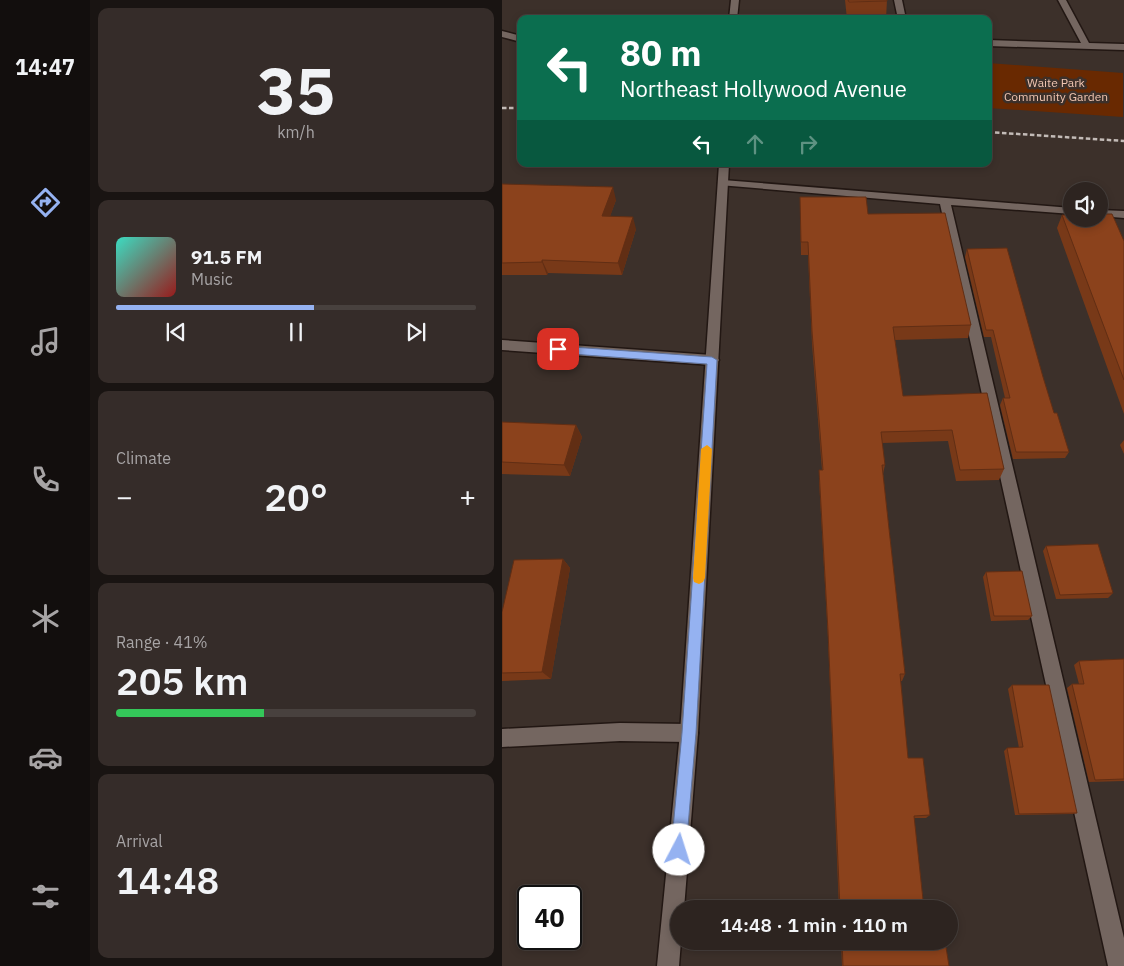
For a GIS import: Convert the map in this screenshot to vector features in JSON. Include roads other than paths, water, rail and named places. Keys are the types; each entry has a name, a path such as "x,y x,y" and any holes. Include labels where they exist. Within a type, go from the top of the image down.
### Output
{"street":[{"path":"733,15 734,0"},
{"path":"898,0 901,15"},
{"path":"1062,0 1087,47"},
{"path":"502,34 517,37"},
{"path":"992,43 1124,47"},
{"path":"668,966 689,733 724,167"},
{"path":"723,183 1063,210"},
{"path":"945,202 1119,966"},
{"path":"1108,214 1124,215"},
{"path":"502,345 712,360"},
{"path":"502,738 620,732 689,733"}],"railway":[{"path":"502,108 517,108"},
{"path":"992,132 1124,141"}],"park label":[{"name":"Waite Park Community Garden","path":"1056,90"}]}
